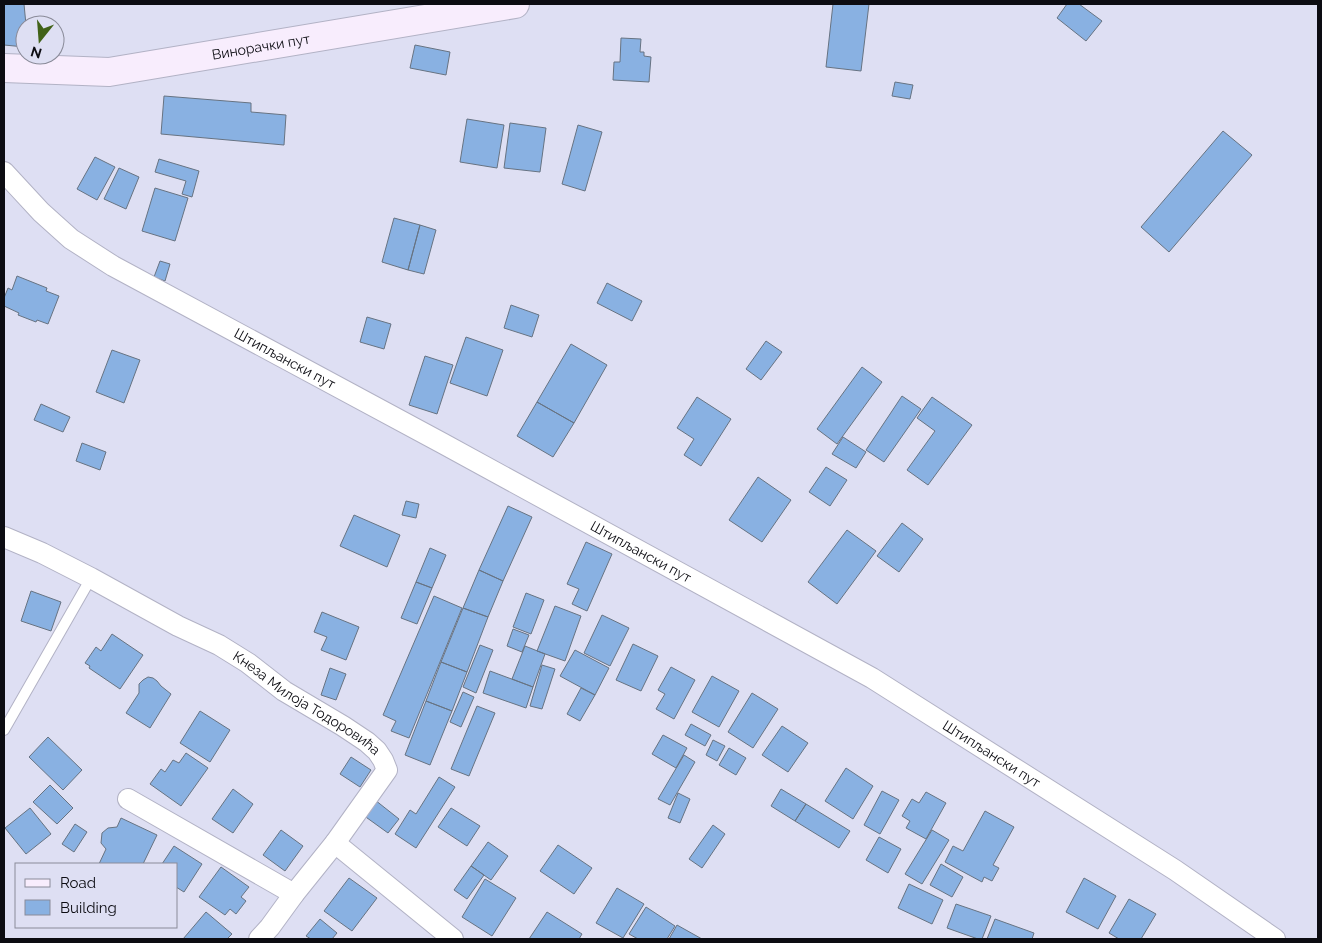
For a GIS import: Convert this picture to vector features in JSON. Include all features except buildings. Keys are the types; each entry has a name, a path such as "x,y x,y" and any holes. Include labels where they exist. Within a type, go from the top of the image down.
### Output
{"street":[{"name":"Винорачки пут","path":"4,68 109,72 515,4"},
{"name":"Штипљански пут","path":"4,172 41,212 71,239 113,266 872,678 1175,870 1275,939"},
{"name":"Кнеза Милоја Тодоровића","path":"4,537 42,553 92,578 178,626 219,645 248,663 284,691 367,742 383,760 387,770 336,843"},
{"path":"128,799 294,894"},
{"path":"259,939 336,843 453,939"}],"lane":[{"path":"4,730 92,578"}]}
